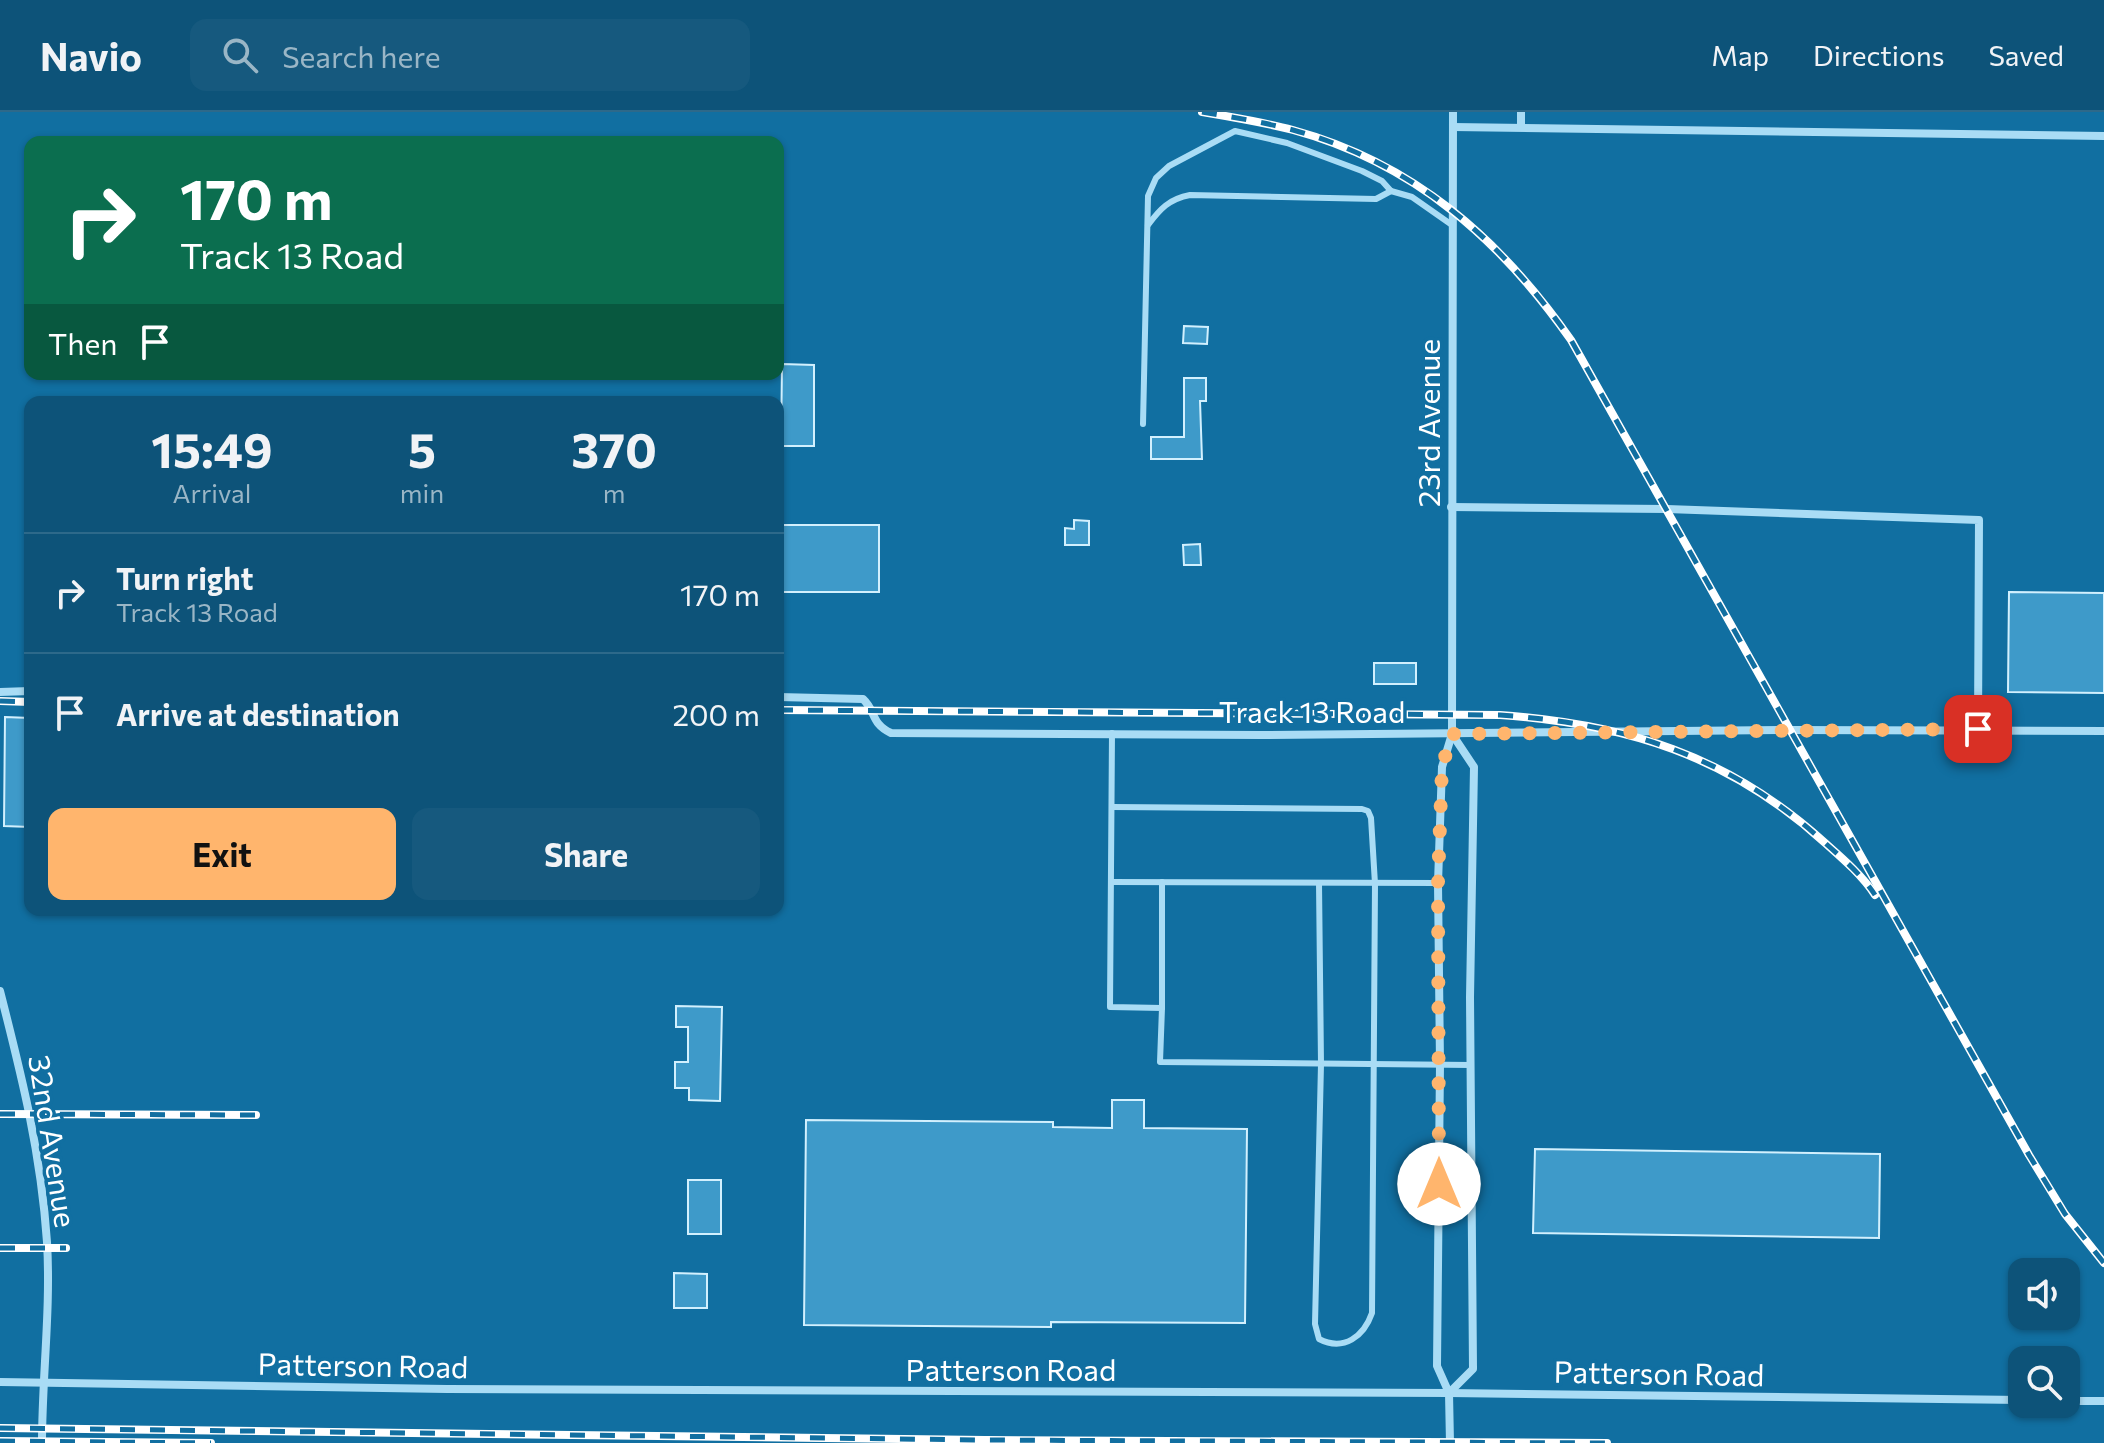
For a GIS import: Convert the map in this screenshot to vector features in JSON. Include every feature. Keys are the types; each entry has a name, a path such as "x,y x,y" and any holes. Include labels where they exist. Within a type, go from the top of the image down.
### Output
{"street":[{"name":"23rd Avenue","path":"1450,1443 1449,1393 1437,1366 1438,883 1442,767 1452,734 1453,112"},
{"path":"1521,112 1521,127"},
{"path":"1453,127 2104,136"},
{"path":"1451,507 1667,509 1979,520 1978,729"},
{"path":"0,692 24,691"},
{"name":"Track 13 Road","path":"784,697 863,699 875,721 891,733 2104,731"},
{"path":"1449,1393 1473,1369 1471,1065 1474,767 1452,734"},
{"name":"32nd Avenue","path":"0,991 31,1115 42,1185 47,1245 42,1443"},
{"name":"Patterson Road","path":"0,1382 463,1389 1449,1393 2008,1400"},
{"path":"2080,1401 2104,1401"}],"lane":[{"path":"1143,424 1148,196 1156,178 1169,166 1235,131 1287,143 1362,171 1382,181 1391,191 1412,197 1452,225"},
{"path":"1148,225 1174,198 1190,195 1376,199 1391,191"},
{"path":"1112,733 1110,1007 1162,1008"},
{"path":"1112,807 1368,811 1373,828 1375,884 1372,1313 1367,1328 1356,1339 1328,1344 1319,1339 1315,1324 1321,1064 1319,883"},
{"path":"1111,882 1438,883"},
{"path":"1162,882 1160,1062 1471,1065"}],"building":[{"path":"1184,326 1208,327 1207,344 1183,343"},
{"path":"784,364 814,365 814,446 784,446"},
{"path":"1184,378 1206,378 1206,401 1200,401 1202,459 1151,459 1151,437 1184,437"},
{"path":"1074,520 1089,521 1089,545 1065,545 1065,528 1074,529"},
{"path":"784,525 879,525 879,592 784,592"},
{"path":"1200,544 1201,565 1184,565 1183,545"},
{"path":"2009,592 2104,593 2104,693 2008,692"},
{"path":"1374,663 1416,663 1416,684 1374,684"},
{"path":"5,717 24,718 24,827 4,826"},
{"path":"676,1006 722,1007 720,1101 689,1100 689,1088 675,1088 675,1062 688,1062 688,1027 676,1027"},
{"path":"1112,1100 1144,1100 1144,1128 1247,1129 1245,1323 1051,1322 1051,1327 804,1325 806,1120 1053,1122 1053,1127 1112,1128"},
{"path":"1535,1149 1880,1154 1879,1238 1533,1233"},
{"path":"688,1180 721,1180 721,1234 688,1234"},
{"path":"674,1273 707,1274 707,1308 674,1308"}],"railway":[{"path":"1202,112 1293,130 1337,144 1378,163 1451,210 1484,238 1544,303 1571,340 2029,1155 2065,1214 2104,1263"},
{"path":"0,701 24,702"},
{"path":"784,710 1500,715 1590,726 1673,749 1751,787 1824,842 1875,895"},
{"path":"0,1114 256,1115"},
{"path":"0,1248 66,1248"},
{"path":"0,1428 985,1440 1607,1443"},
{"path":"0,1441 211,1443"}],"route":[{"path":"1439,1184 1438,883 1442,767 1452,734 1978,729"}]}
